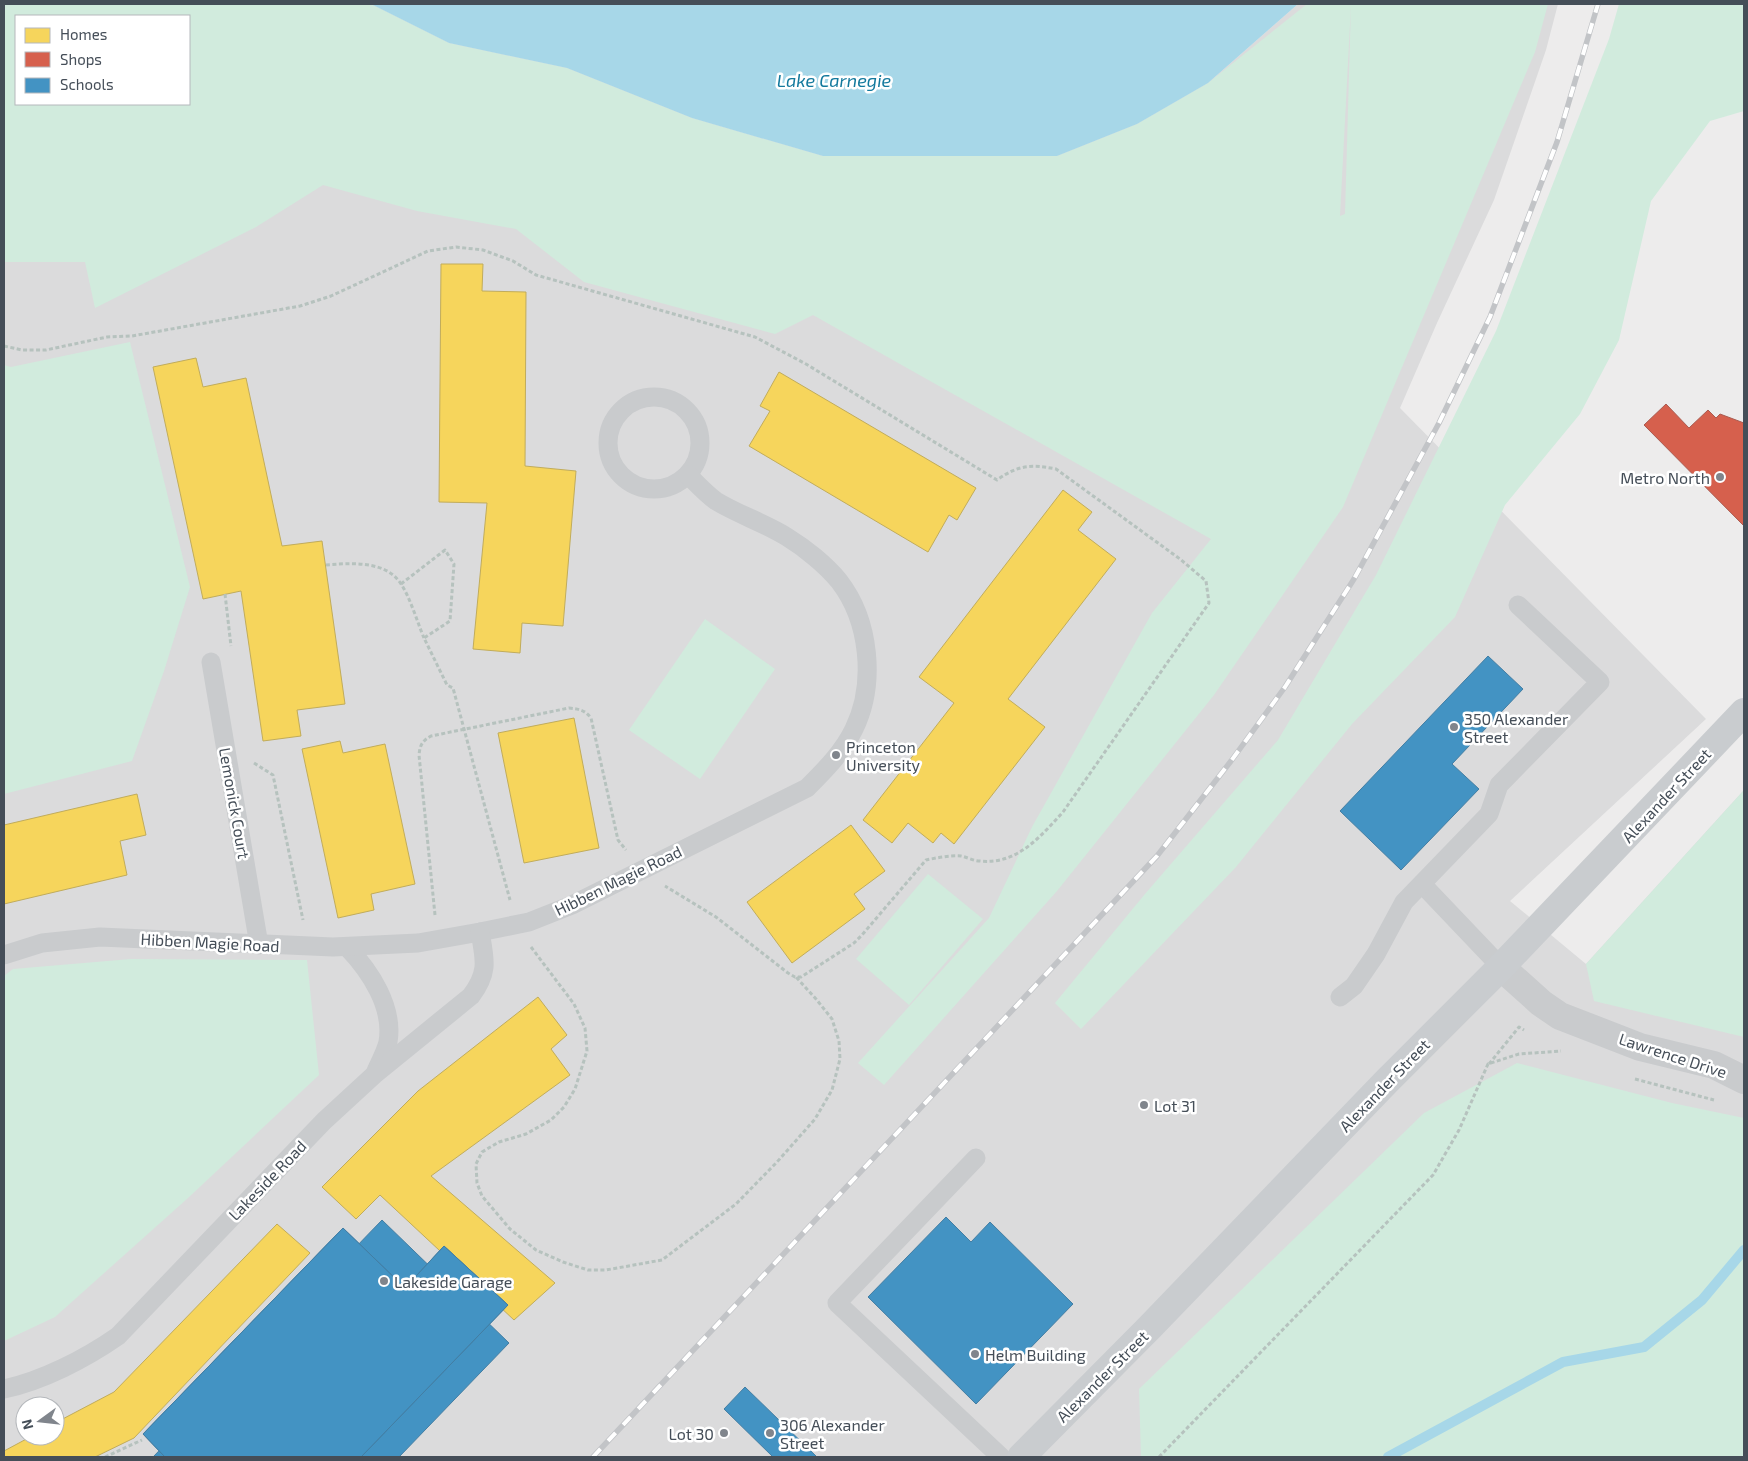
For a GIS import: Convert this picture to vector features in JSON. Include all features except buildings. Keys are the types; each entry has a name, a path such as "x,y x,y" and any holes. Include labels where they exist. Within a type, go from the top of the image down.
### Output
{"main road":[{"name":"Alexander Street","path":"1021,1457 1150,1327 1387,1081 1501,967 1744,712"}],"street":[{"name":"Lawrence Drive","path":"1501,967 1541,1003 1560,1016 1640,1048 1714,1066 1744,1080"}],"lane":[{"path":"654,396 669,399 683,406 693,418 700,432 701,447 697,463 688,475 676,484 662,489 646,489 632,484 620,475 612,462 608,440 615,418 625,407 638,399 654,396"},
{"name":"Hibben Magie Road","path":"4,956 42,944 100,937 259,945 347,947 418,943 528,922 572,905 807,788 835,759 855,728 866,693 867,650 856,612 839,582 814,557 787,537 715,500 688,475"},
{"path":"1340,997 1354,986 1376,954 1404,902 1489,814 1499,785 1600,682 1518,605"},
{"name":"Lemonick Court","path":"211,662 259,945"},
{"path":"1422,884 1501,967"},
{"name":"Lakeside Road","path":"4,1389 20,1385 90,1355 118,1336 324,1121 374,1075 471,996 481,984 486,961 480,932"},
{"path":"347,947 361,961 373,978 387,1012 388,1042 374,1075"},
{"path":"976,1158 837,1302 1001,1457"}],"path":[{"path":"401,584 445,550 454,564 450,621 424,638"},
{"path":"326,564 356,563 385,569 401,584 447,685 453,688 522,947 529,945 574,1004 585,1028 587,1051 575,1089 564,1107 551,1120 526,1134 499,1142 482,1152 476,1164 476,1183 482,1196 510,1229 536,1250 564,1262 588,1270 606,1270 662,1260 736,1204 815,1119 832,1090 840,1059 839,1041 832,1019 795,977"},
{"path":"225,594 231,651"},
{"path":"436,921 419,755 420,746 430,736 569,708 586,712 591,718 618,840 645,868"},
{"path":"250,760 273,775 303,920"},
{"path":"1159,1457 1434,1175 1459,1130 1488,1064 1519,1027 1527,1032"},
{"path":"1488,1064 1519,1054 1561,1051 1553,1046"},
{"path":"105,1457 142,1440"}],"shaded area":[{"name":"Princeton University","path":"4,4 371,4 449,43 567,68 692,118 823,156 1057,156 1137,124 1208,83 1298,4 1558,4 1546,50 1494,200 1400,408 1706,719 1510,901 1586,964 1744,790 1744,1457 4,1457"}],"green space":[{"path":"4,4 371,4 449,43 567,68 692,118 823,156 1057,156 1137,124 1208,83 1307,4 1548,4 1535,52 1343,507 1214,695 1057,891 884,1085 858,1063 989,918 1032,827 1152,613 1211,539 813,315 775,334 584,282 516,229 417,211 323,185 256,227 95,308 85,262 4,262","holes":["1351,5 1345,214 1340,216"]},
{"path":"1619,4 1744,4 1744,111 1710,121 1651,201 1619,340 1580,414 1505,505 1455,617 1352,724 1236,867 1081,1029 1055,1003 1145,894 1278,740 1376,575 1496,331 1609,39"},
{"path":"130,342 190,587 164,671 132,761 4,794 4,365 11,367"},
{"path":"705,619 775,669 700,779 629,730"},
{"path":"1744,790 1744,1037 1594,1001 1586,964"},
{"path":"928,874 983,919 909,1005 856,959"},
{"path":"131,959 307,960 319,1075 188,1198 55,1317 4,1341 4,976 13,969"},
{"path":"1517,1063 1672,1103 1744,1118 1744,1457 1141,1457 1139,1389 1424,1113"}],"water":[{"name":"Lake Carnegie","path":"371,4 1298,4 1208,83 1137,124 1057,156 823,156 692,118 567,68 449,43"}],"waterway":[{"path":"1388,1457 1563,1362 1644,1347 1702,1300 1744,1250"}],"railway":[{"path":"593,1457 1157,856 1231,761 1285,687 1354,579 1439,423 1490,317 1557,142 1598,4"}],"place":[{"name":"Metro North","path":"1720,477"},
{"name":"350 Alexander Street","path":"1454,727"},
{"name":"Princeton University","path":"836,755"},
{"name":"Lot 31","path":"1144,1105"},
{"name":"Lakeside Garage","path":"384,1281"},
{"name":"Helm Building","path":"975,1354"},
{"name":"Lot 30","path":"724,1433"},
{"name":"306 Alexander Street","path":"770,1433"}]}
